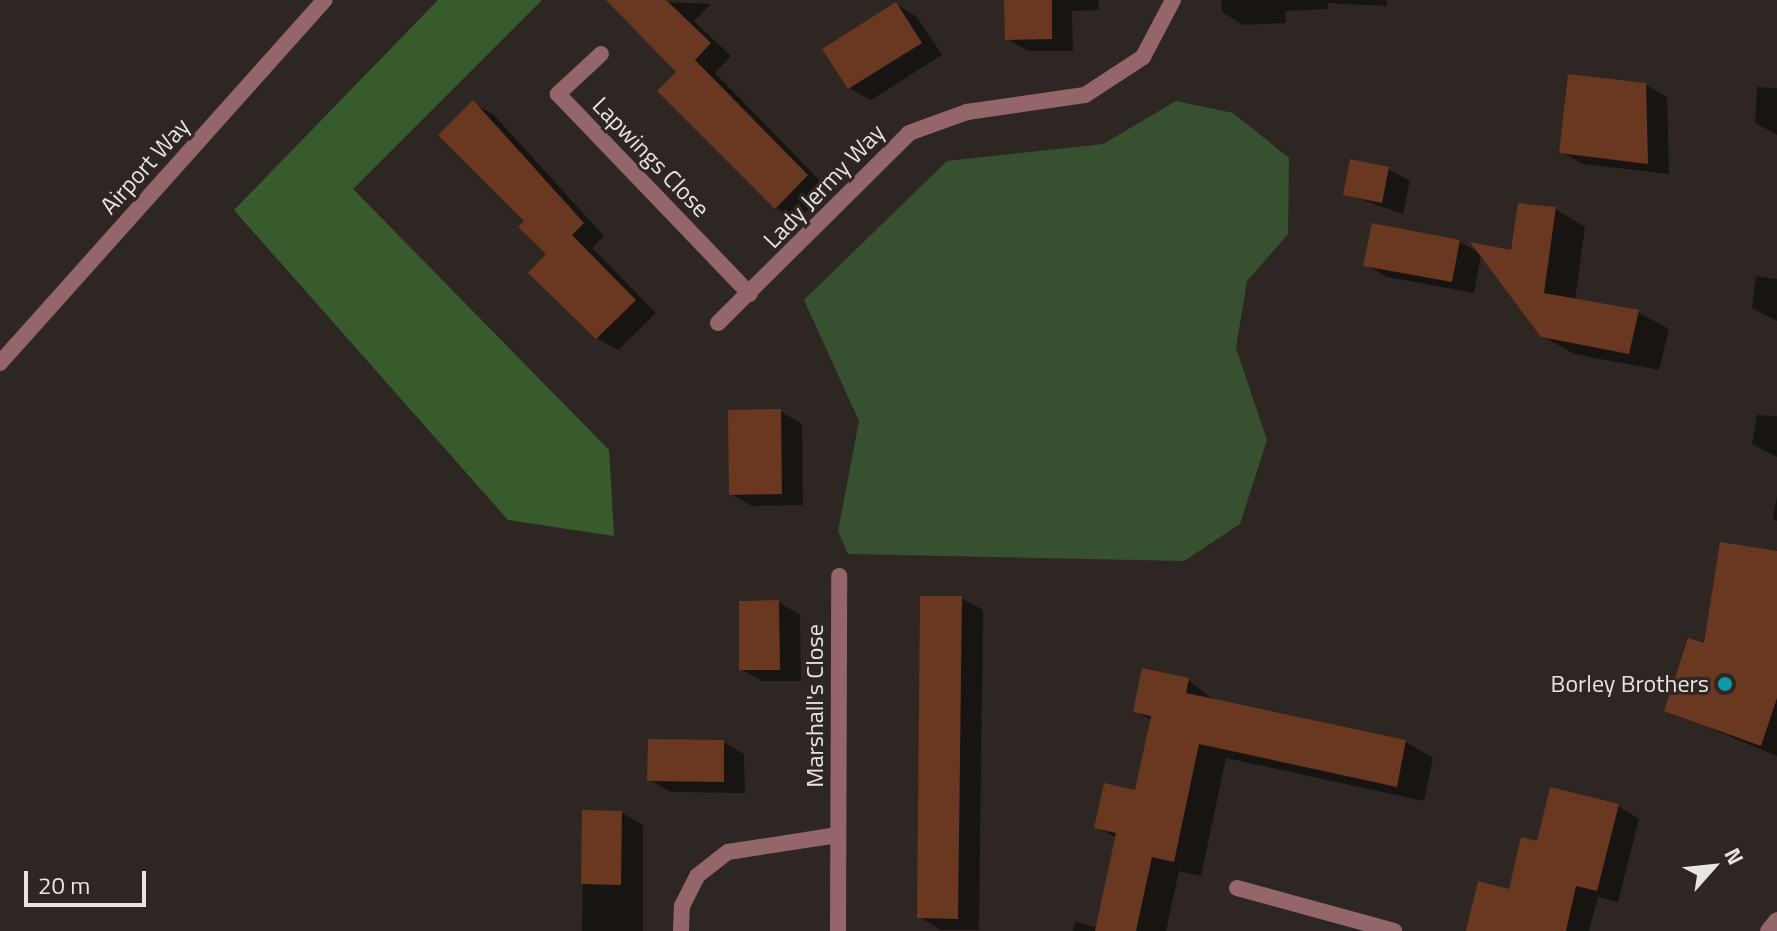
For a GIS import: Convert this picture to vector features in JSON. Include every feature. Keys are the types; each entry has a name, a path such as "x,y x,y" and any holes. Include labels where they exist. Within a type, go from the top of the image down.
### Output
{"street":[{"name":"Airport Way","path":"0,363 324,0"},
{"name":"Lady Jermy Way","path":"718,323 909,133 967,112 1085,95 1143,57 1173,0"},
{"name":"Lapwings Close","path":"601,54 558,94 750,294"},
{"name":"Marshall's Close","path":"838,931 839,576"},
{"path":"681,931 682,906 697,876 728,852 838,835"},
{"path":"1237,888 1394,931"},
{"path":"1768,931 1777,920"}],"green space":[{"path":"438,0 542,0 353,189 609,450 614,536 508,520 234,210"},
{"path":"1176,101 1233,113 1289,158 1288,234 1247,281 1236,348 1267,440 1240,524 1184,561 848,554 838,531 859,421 804,300 947,161 1103,144"}],"building":[{"path":"606,0 666,0 711,43 695,60 808,175 775,209 657,91 676,72"},
{"path":"1004,0 1052,0 1052,39 1005,40"},
{"path":"896,2 922,43 848,89 822,49"},
{"path":"1568,74 1646,83 1648,164 1559,153"},
{"path":"473,100 584,223 572,235 636,300 596,339 528,273 546,254 518,227 524,221 438,135"},
{"path":"1350,159 1389,167 1382,203 1343,195"},
{"path":"1518,203 1556,207 1544,293 1639,310 1629,354 1541,337 1470,242 1511,250"},
{"path":"1372,223 1460,240 1452,282 1363,266"},
{"path":"781,409 782,494 729,495 728,410"},
{"path":"1720,542 1777,551 1777,698 1761,746 1664,711 1688,638 1704,643"},
{"path":"920,596 962,596 958,919 917,918"},
{"path":"779,600 780,670 739,670 739,601"},
{"path":"1142,668 1189,678 1186,693 1406,740 1397,787 1199,744 1174,862 1152,857 1136,931 1095,931 1116,833 1094,828 1104,783 1135,790 1151,716 1133,712"},
{"path":"648,739 724,740 724,782 647,781"},
{"path":"1550,787 1619,804 1597,891 1576,886 1566,931 1466,931 1478,881 1509,889 1521,837 1537,841"},
{"path":"582,810 622,811 621,885 581,884"}],"place":[{"name":"Borley Brothers","path":"1725,684"}]}
